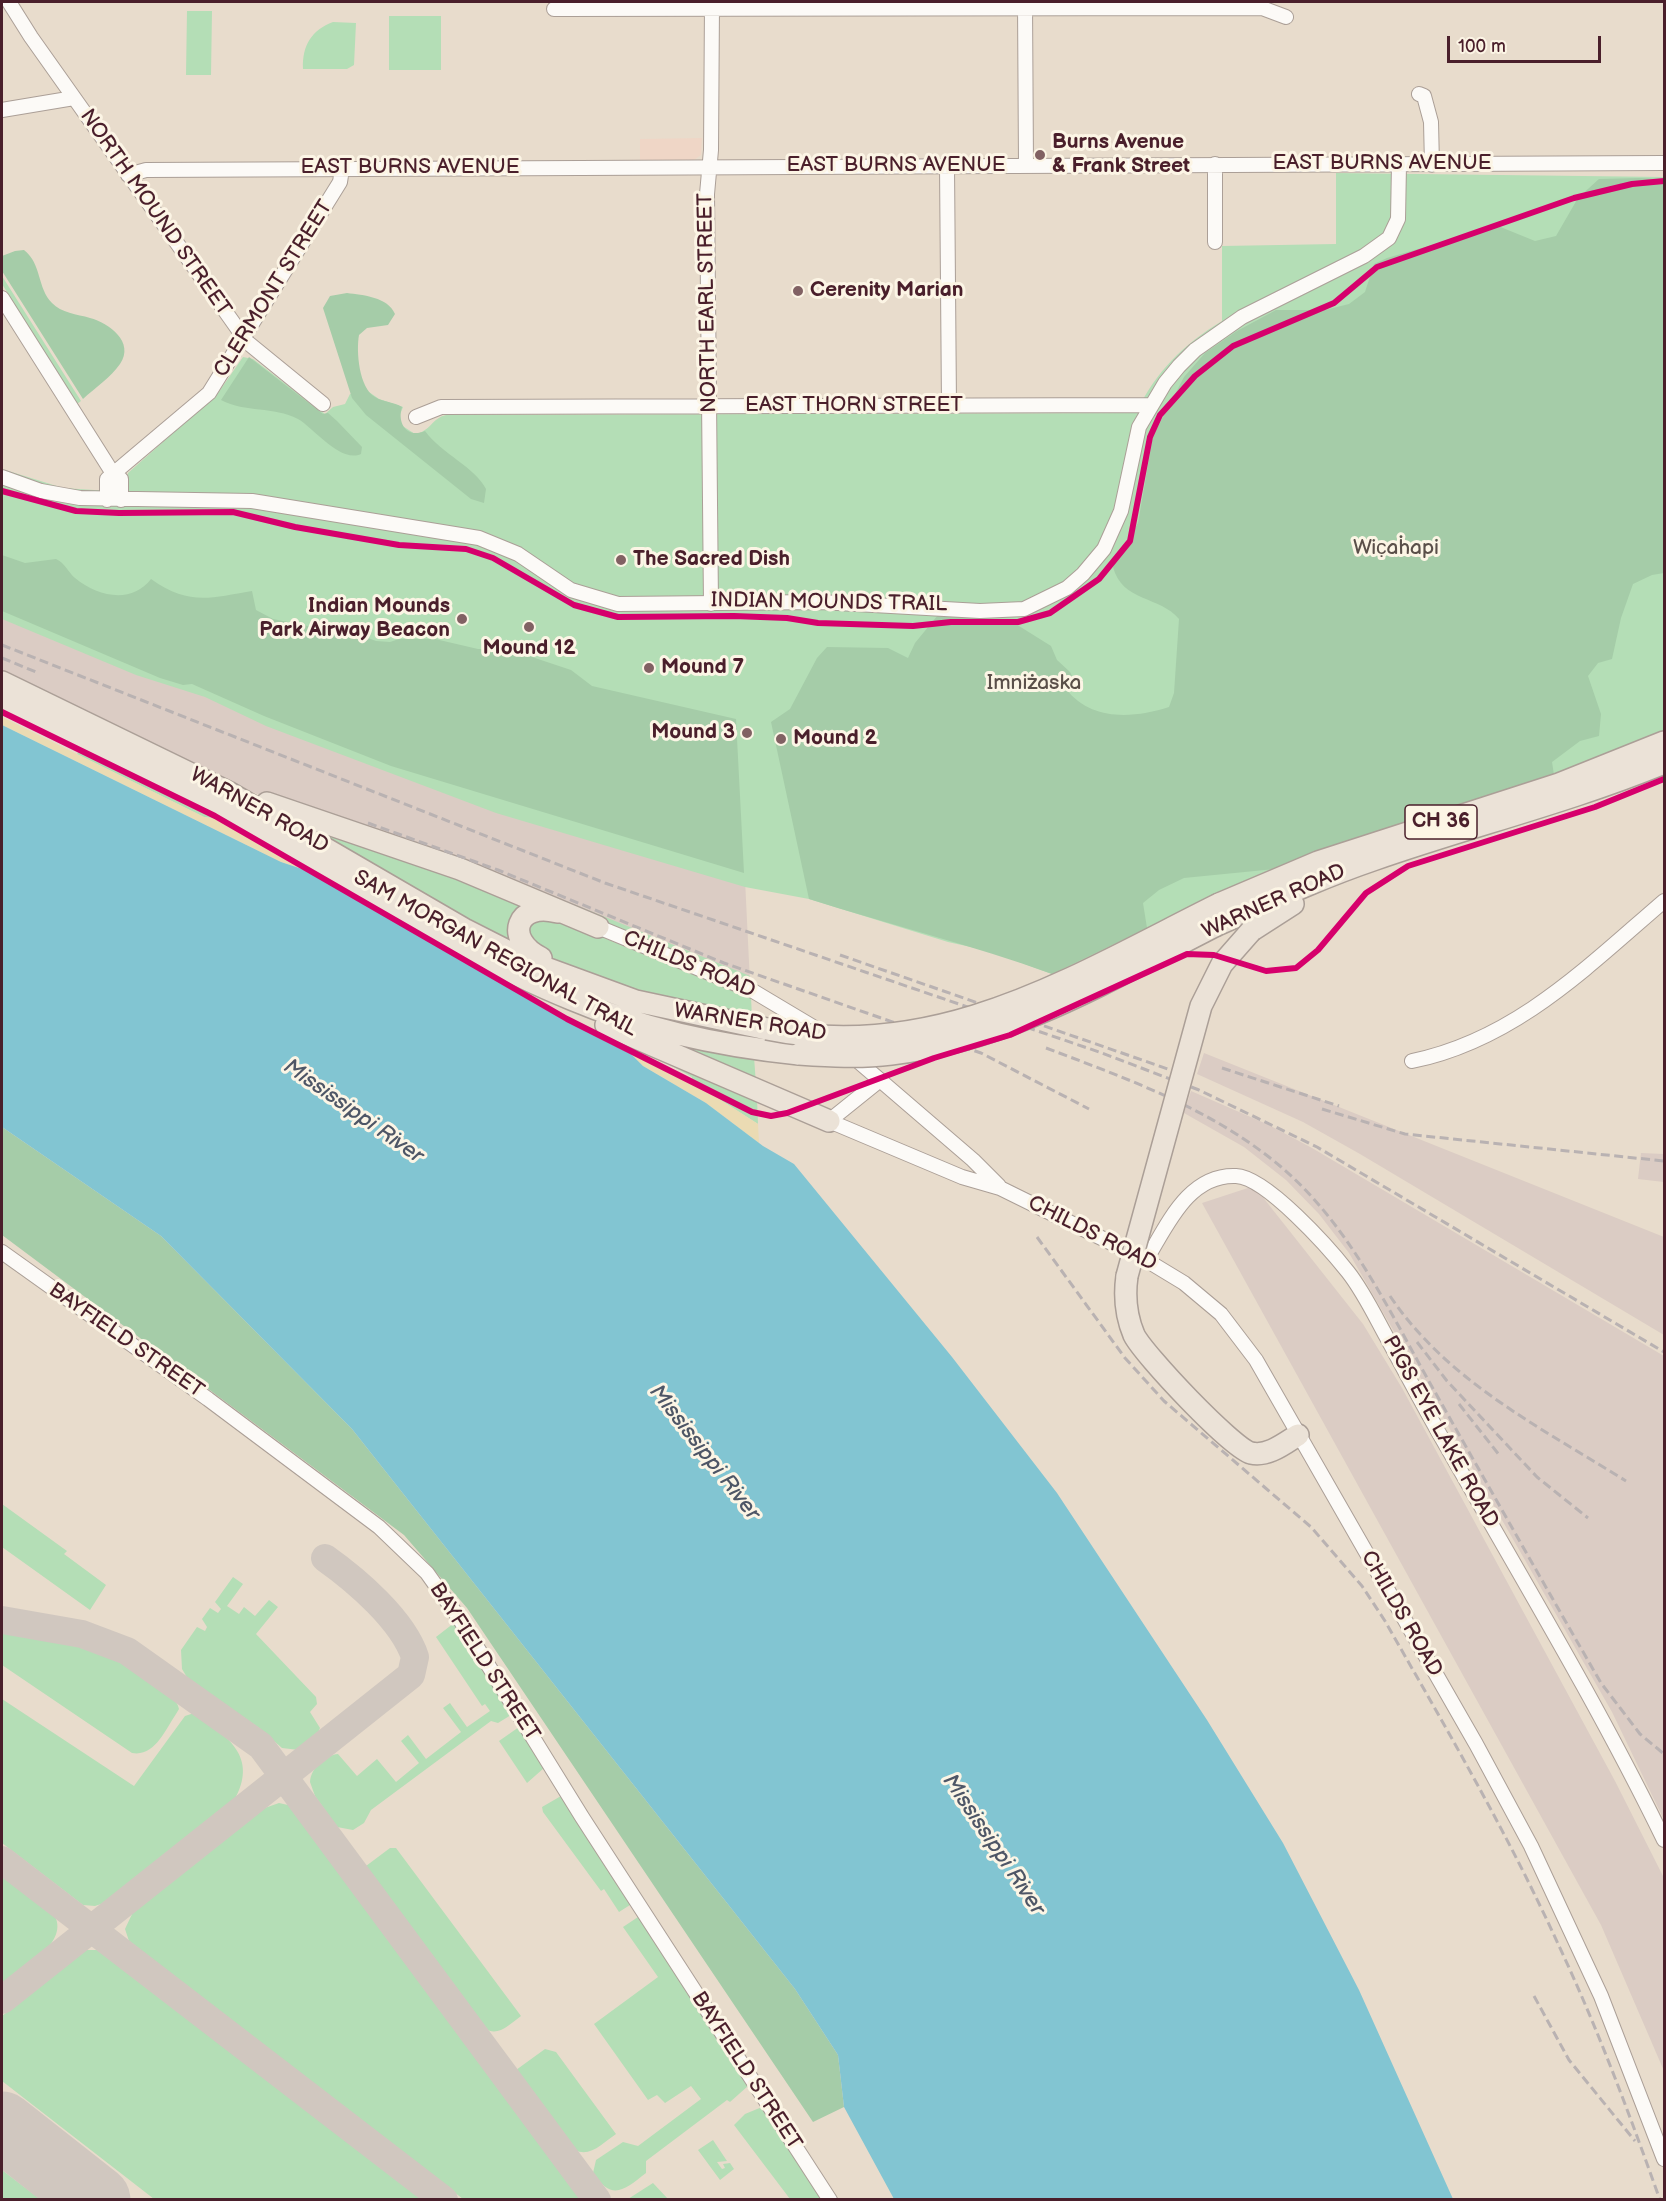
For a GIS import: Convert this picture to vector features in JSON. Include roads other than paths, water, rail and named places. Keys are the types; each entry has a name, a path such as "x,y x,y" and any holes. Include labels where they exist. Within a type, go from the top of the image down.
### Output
{"highway":[{"name":"WARNER ROAD","path":"2,682 186,770 485,940 548,970 614,995 682,1013 808,1035 868,1036 923,1030 982,1016 1048,988 1219,904 1318,862 1549,788 1665,742"},
{"name":"WARNER ROAD","path":"2,699 211,802 485,958 571,1000 640,1024 710,1041 799,1054 890,1054 939,1047 989,1034 1054,1007 1217,925 1299,888 1374,860 1583,795 1665,763"},
{"path":"186,770 297,814 460,869 598,927"},
{"path":"1298,1435 1267,1452 1258,1454 1234,1442 1156,1364 1135,1337 1126,1306 1127,1276 1202,1006 1222,964 1251,931 1285,908 1374,860"},
{"path":"598,927 559,912 543,910 526,916 519,925 518,932 520,942 528,951 614,995"},
{"path":"485,958 601,1023 829,1121"}],"street":[{"name":"NORTH MOUND STREET","path":"9,2 244,338 256,351 323,404"},
{"path":"1025,5 1026,166"},
{"path":"554,9 1025,5 1262,8 1286,17"},
{"name":"NORTH EARL STREET","path":"711,604 707,194 712,6"},
{"path":"1419,94 1424,96 1430,110 1432,165"},
{"path":"2,110 74,98"},
{"name":"EAST BURNS AVENUE","path":"128,175 146,170 1665,163"},
{"path":"1215,164 1215,242"},
{"path":"2,477 52,494 114,500 207,498 252,501 479,538 512,551 566,587 597,600 640,606 820,602 980,611 1024,609 1047,599 1075,581 1104,549 1120,511 1137,434 1150,405 1179,366 1218,333 1275,298 1364,256 1389,238 1398,219 1399,165"},
{"path":"947,166 949,406"},
{"name":"CLERMONT STREET","path":"114,474 203,399 244,338 341,181 342,169"},
{"path":"2,298 114,474 107,479 114,500"},
{"name":"EAST THORN STREET","path":"416,417 441,408 1150,405"},
{"path":"1412,1061 1470,1044 1509,1025 1587,967 1665,901"},
{"name":"CHILDS ROAD","path":"598,927 764,997 824,1033 974,1160 1000,1188"},
{"path":"829,1121 880,1080"},
{"name":"CHILDS ROAD","path":"829,1121 962,1177 1000,1188 1146,1260 1197,1293 1236,1329 1476,1744 1531,1846 1601,1996 1665,2159"},
{"name":"PIGS EYE LAKE ROAD","path":"1146,1260 1178,1209 1194,1190 1209,1180 1236,1176 1252,1179 1271,1192 1334,1255 1363,1295 1445,1444 1623,1755 1665,1840"},
{"name":"BAYFIELD STREET","path":"2,1252 208,1399 379,1527 427,1573 459,1618 588,1827 830,2199"}],"water":[{"name":"Mississippi River","path":"2,725 281,862 305,870 566,1021 631,1054 643,1066 706,1103 763,1146 794,1164 952,1357 1057,1493 1207,1720 1283,1843 1359,1990 1453,2199 894,2199 844,2107 838,2055 795,1989 352,1429 161,1236 2,1127"}],"railway":[{"path":"2,645 605,883 1102,1053 1199,1090 1317,1147 1664,1352"},
{"path":"2,658 36,672"},
{"path":"368,823 498,870 724,963 981,1053 1089,1109"},
{"path":"840,955 1188,1076"},
{"path":"1046,1048 1138,1084 1198,1112 1254,1146 1305,1189 1348,1243 1385,1301 1601,1683 1640,1734 1664,1754"},
{"path":"1222,1068 1339,1106"},
{"path":"1322,1109 1405,1134 1664,1161"},
{"path":"1037,1237 1125,1358 1164,1401 1311,1527 1362,1586 1385,1621 1476,1782 1539,1904 1600,2040 1660,2200"},
{"path":"1390,1296 1439,1354 1467,1378 1529,1421 1626,1481"},
{"path":"1417,1342 1447,1381 1537,1477 1588,1518"},
{"path":"1459,1404 1500,1456"},
{"path":"1534,1996 1569,2060 1635,2141"}],"place":[{"name":"Burns Avenue & Frank Street","path":"1040,155"},
{"name":"Cerenity Marian","path":"798,291"},
{"name":"The Sacred Dish","path":"621,560"},
{"name":"Indian Mounds Park Airway Beacon","path":"462,619"},
{"name":"Mound 12","path":"529,627"},
{"name":"Mound 7","path":"649,668"},
{"name":"Mound 3","path":"747,733"},
{"name":"Mound 2","path":"781,739"}],"park label":[{"name":"Wic̣aḣapi","path":"1396,549"},
{"name":"Imniżaska","path":"1034,684"}]}
